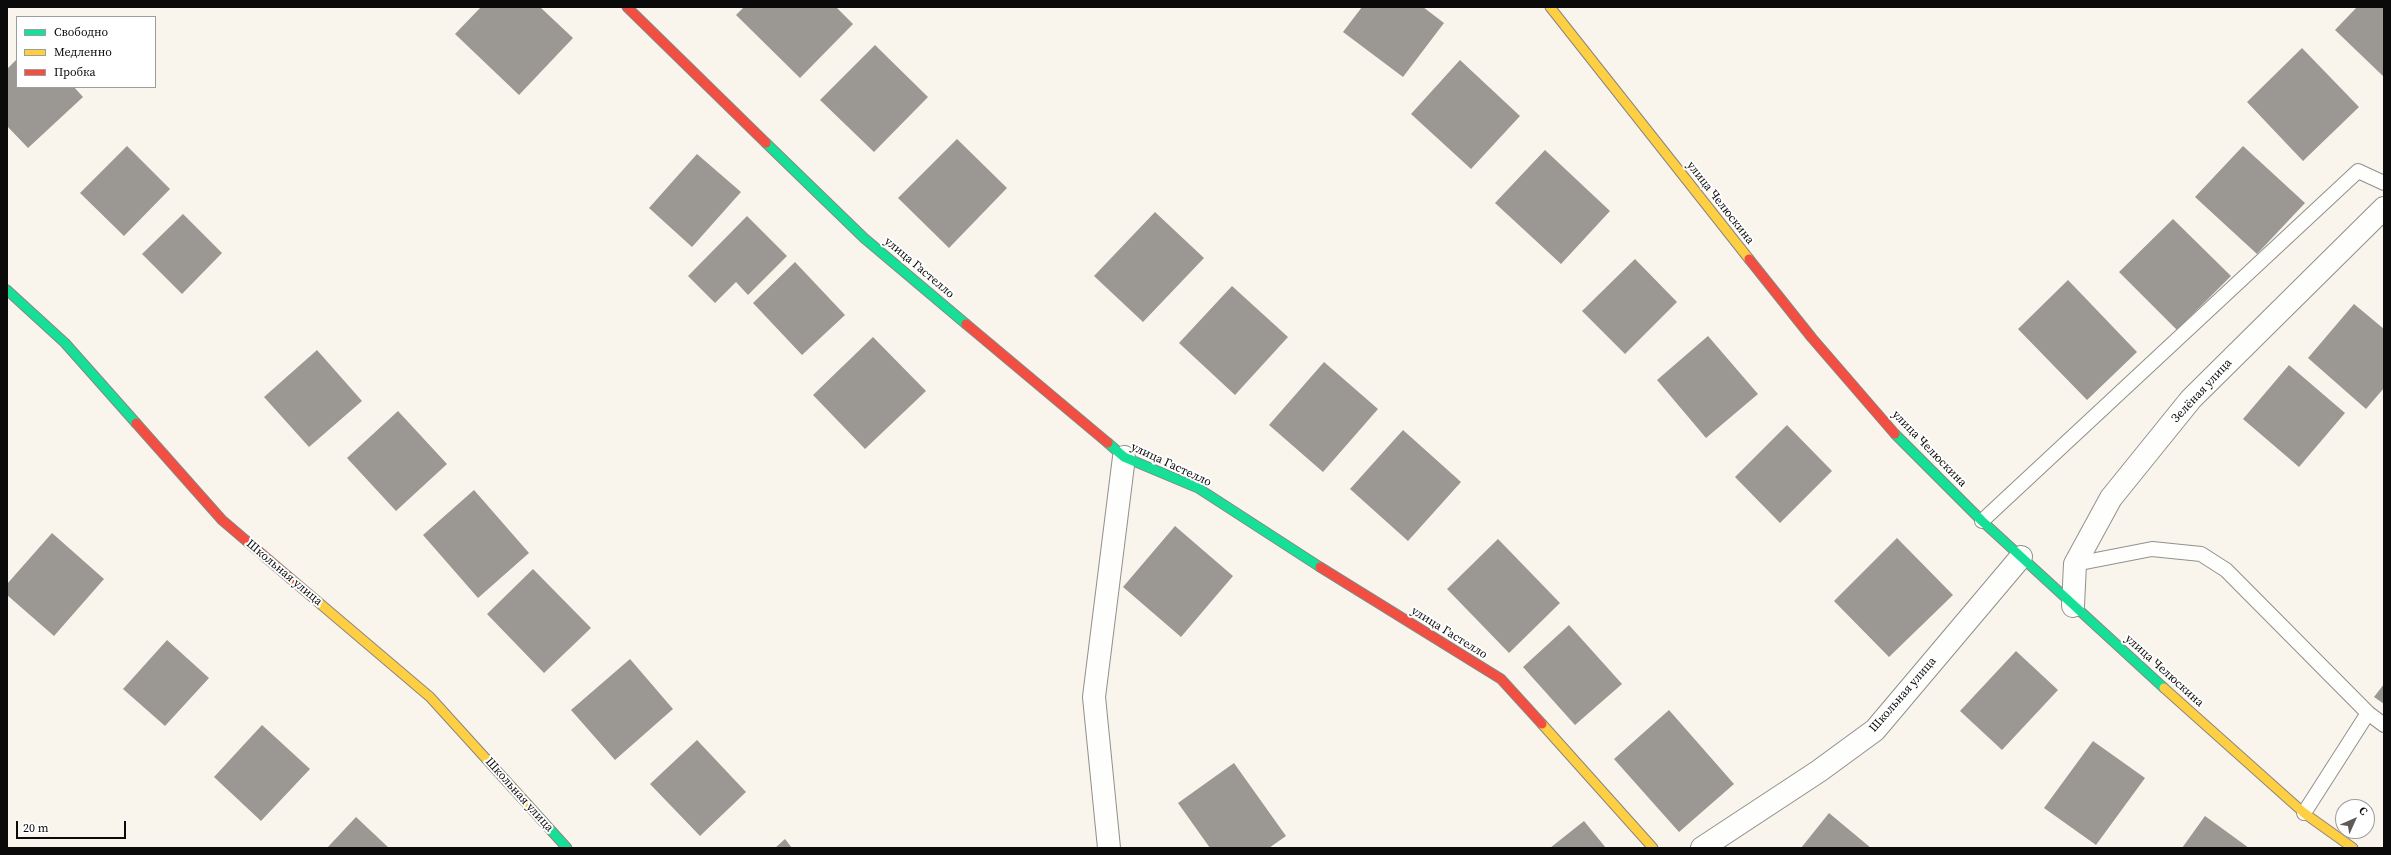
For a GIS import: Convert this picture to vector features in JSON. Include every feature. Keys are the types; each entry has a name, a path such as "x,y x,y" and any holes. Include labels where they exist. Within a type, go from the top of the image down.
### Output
{"street":[{"name":"улица Гастелло","path":"627,7 864,238 1124,457 1198,488 1323,569 1501,679 1653,848"},
{"name":"улица Челюскина","path":"1550,7 1812,338 1896,435 1982,521 2073,606 2304,813 2353,848"},
{"name":"Зелёная улица","path":"2073,606 2075,564 2111,498 2191,399 2384,208"},
{"name":"Школьная улица","path":"7,290 65,343 222,520 430,697 567,848"},
{"path":"1109,848 1094,697 1124,457"},
{"name":"Школьная улица","path":"1702,848 1819,771 1875,730 2021,557"}],"lane":[{"path":"1982,521 2358,171 2384,183"},
{"path":"2075,564 2152,549 2201,554 2226,570 2368,713 2384,725"},
{"path":"2304,813 2368,713"}],"building":[{"path":"481,7 540,7 573,38 519,95 455,34"},
{"path":"744,7 836,7 853,24 800,78 736,15"},
{"path":"1362,7 1423,7 1444,23 1403,77 1343,32"},
{"path":"2357,7 2384,7 2384,77 2335,30"},
{"path":"875,45 928,97 874,152 820,100"},
{"path":"2302,48 2359,107 2303,161 2247,102"},
{"path":"16,60 16,88 75,88 83,97 28,148 7,126 7,69"},
{"path":"1460,60 1520,116 1471,169 1411,114"},
{"path":"957,139 1007,188 949,248 898,198"},
{"path":"127,146 170,189 124,236 80,193"},
{"path":"2243,146 2305,203 2257,254 2195,197"},
{"path":"1545,150 1610,211 1561,264 1495,203"},
{"path":"697,154 741,192 692,247 649,208"},
{"path":"1155,212 1204,258 1143,322 1094,276"},
{"path":"183,214 222,253 182,294 142,254"},
{"path":"747,216 787,256 748,295 736,282 715,303 688,276"},
{"path":"2173,219 2231,276 2177,330 2119,272"},
{"path":"1635,259 1677,302 1625,354 1582,311"},
{"path":"795,262 845,315 802,355 753,303"},
{"path":"2068,280 2137,352 2087,400 2018,329"},
{"path":"1232,286 1288,337 1235,395 1179,343"},
{"path":"2354,304 2384,329 2384,388 2366,409 2308,358"},
{"path":"1708,336 1758,394 1706,438 1657,380"},
{"path":"873,337 926,391 865,449 813,395"},
{"path":"317,350 362,401 309,447 264,397"},
{"path":"1324,362 1378,409 1323,472 1269,425"},
{"path":"2289,365 2345,413 2299,467 2243,419"},
{"path":"398,411 447,464 396,511 347,458"},
{"path":"1787,425 1832,471 1780,523 1735,477"},
{"path":"1403,430 1461,482 1408,541 1350,489"},
{"path":"474,490 529,553 478,598 423,535"},
{"path":"1175,526 1233,576 1181,637 1123,587"},
{"path":"52,533 104,579 54,636 7,595 7,584"},
{"path":"1897,538 1953,595 1889,657 1834,601"},
{"path":"1498,539 1560,603 1509,653 1447,589"},
{"path":"533,569 591,628 544,673 487,614"},
{"path":"1569,625 1622,684 1575,725 1523,667"},
{"path":"167,640 209,678 165,726 123,689"},
{"path":"2016,651 2058,690 2002,750 1960,711"},
{"path":"630,659 673,709 615,760 571,710"},
{"path":"2384,684 2384,704 2374,697"},
{"path":"1669,710 1734,784 1679,832 1614,759"},
{"path":"262,725 310,769 261,821 214,777"},
{"path":"697,740 746,792 700,836 650,784"},
{"path":"2093,741 2145,778 2096,845 2044,808"},
{"path":"1234,763 1286,836 1269,848 1210,848 1178,803"},
{"path":"1829,813 1871,848 1801,848"},
{"path":"2205,816 2249,848 2182,848"},
{"path":"356,817 389,848 327,848"},
{"path":"1584,821 1606,848 1550,848"},
{"path":"785,839 792,848 775,848"}],"traffic: fast":[{"path":"766,143 864,238 966,324"},
{"path":"7,290 65,343 136,423"},
{"path":"1895,434 1982,521 2164,688"},
{"path":"1108,443 1124,457 1198,488 1320,567"},
{"path":"528,805 567,848"}],"traffic: slow":[{"path":"1550,7 1749,259"},
{"path":"291,579 430,697 528,805"},
{"path":"2164,688 2304,813 2353,848"},
{"path":"1542,724 1653,848"}],"traffic: jam":[{"path":"627,7 766,143"},
{"path":"1749,259 1812,338 1895,434"},
{"path":"966,324 1108,443"},
{"path":"136,423 222,520 291,579"},
{"path":"1320,567 1501,679 1542,724"}]}
